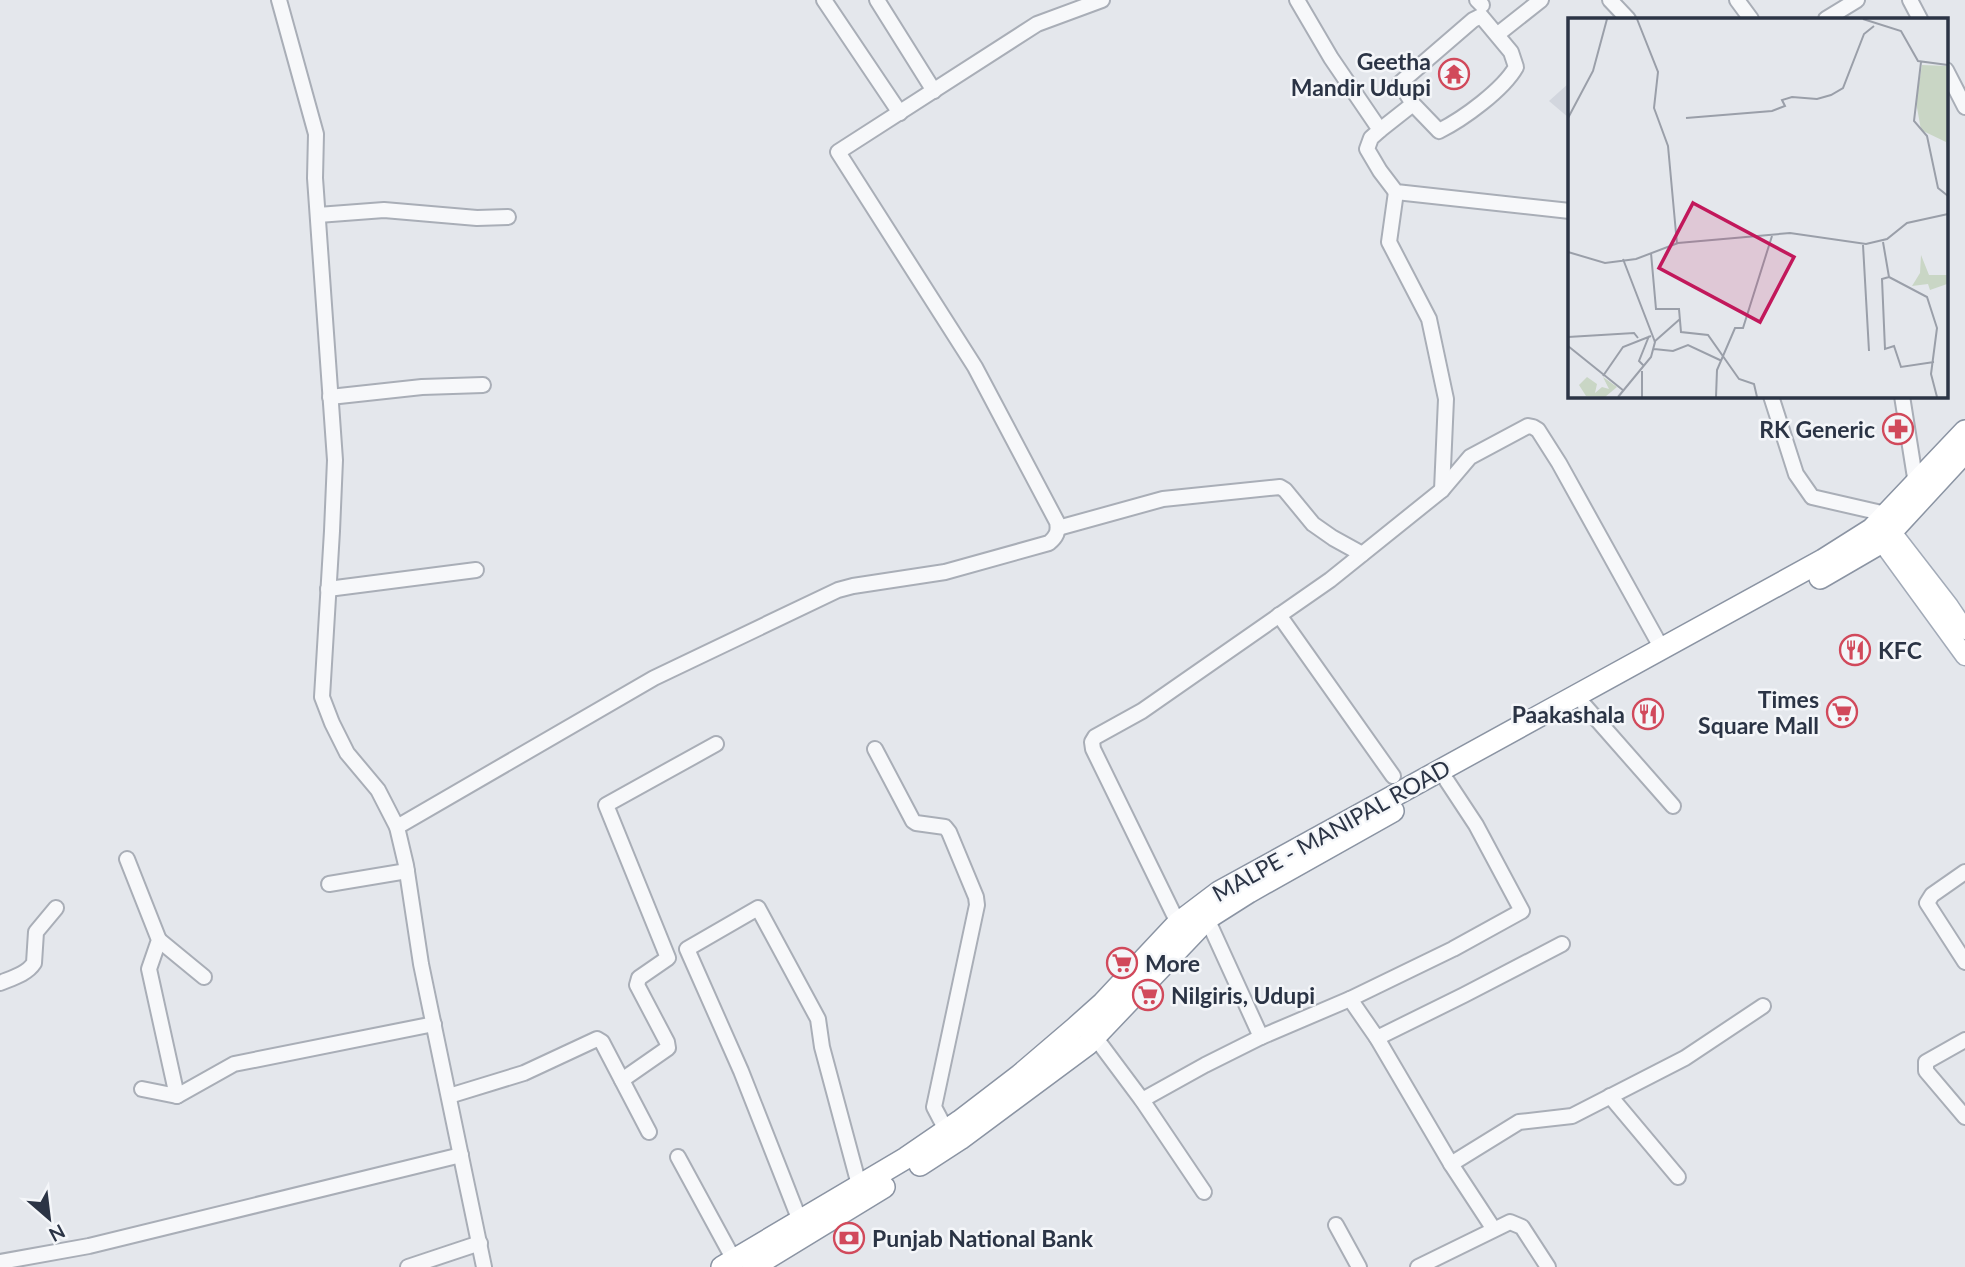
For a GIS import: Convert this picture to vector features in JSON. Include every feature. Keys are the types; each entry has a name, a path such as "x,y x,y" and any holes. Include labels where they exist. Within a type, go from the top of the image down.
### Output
{"highway":[{"name":"MALPE - MANIPAL ROAD","path":"737,1265 960,1139 1020,1096 1095,1037 1204,912 1241,878 1883,527 1916,484 1965,431"},
{"name":"MALPE - MANIPAL ROAD","path":"737,1265 800,1220 906,1158 1020,1075 1103,1003 1178,923 1249,891 1585,706 1883,527 1965,452"}],"main road":[{"path":"1883,527 1965,630"},
{"path":"1883,527 1965,656"}],"street":[{"path":"279,0 316,134 318,215 335,460 322,697 347,753 378,790 397,827 407,871 421,964 484,1267"},
{"path":"824,0 900,113"},
{"path":"877,0 934,91"},
{"path":"397,827 654,678 818,599 845,588 945,572 1049,543 1054,539 1058,528 975,368 838,152 1038,24 1102,0"},
{"path":"1297,0 1331,58 1380,130"},
{"path":"1497,34 1541,0"},
{"path":"1610,0 1627,18"},
{"path":"1737,0 1750,18"},
{"path":"1828,18 1857,0"},
{"path":"1910,0 1919,18"},
{"path":"1481,16 1497,34 1511,52 1516,67 1511,77 1460,120 1439,131 1413,104 1400,83 1473,20 1481,16"},
{"path":"1948,73 1965,107"},
{"path":"1413,104 1371,138 1367,149 1396,192 1568,211"},
{"path":"1396,192 1389,242 1429,319 1446,400 1442,490"},
{"path":"318,215 384,210 477,218 508,217"},
{"path":"330,397 422,387 483,385"},
{"path":"1771,397 1796,474 1812,497 1883,527"},
{"path":"1902,397 1916,484"},
{"path":"1178,923 1093,749 1095,737 1142,711 1330,580 1442,490 1470,457 1528,426 1534,426 1559,463 1661,647"},
{"path":"1058,528 1163,499 1280,487 1313,524 1362,554"},
{"path":"328,589 476,570"},
{"path":"1279,615 1393,776"},
{"path":"1585,706 1673,806"},
{"path":"668,958 606,805 716,744"},
{"path":"875,749 913,821 945,827 949,832 976,897 977,905 934,1107 946,1130"},
{"path":"1142,1101 1261,1037 1350,999 1453,949 1522,911 1476,825 1447,781"},
{"path":"127,859 159,940 204,978"},
{"path":"329,884 407,871"},
{"path":"1964,959 1927,903 1933,895 1965,872"},
{"path":"0,983 32,967 36,932 56,908"},
{"path":"622,1080 668,1048 638,989 637,981 668,958 758,908 818,1019 822,1047 859,1185"},
{"path":"1204,912 1261,1037"},
{"path":"159,940 149,969 177,1096"},
{"path":"1377,1038 1562,944"},
{"path":"687,949 741,1071 800,1220"},
{"path":"1350,999 1377,1038 1492,1230"},
{"path":"1451,1164 1519,1122 1572,1116 1685,1058 1763,1006"},
{"path":"142,1089 177,1096 234,1064 434,1024"},
{"path":"1095,1037 1204,1192"},
{"path":"449,1096 524,1073 597,1039 602,1042 649,1132"},
{"path":"1965,1040 1926,1062 1925,1066 1965,1117"},
{"path":"1610,1096 1678,1177"},
{"path":"0,1262 89,1246 461,1155"},
{"path":"678,1157 737,1265"},
{"path":"1418,1267 1510,1222 1522,1227 1548,1267"},
{"path":"1336,1225 1359,1267"},
{"path":"408,1267 480,1243"}],"shaded area":[{"path":"1568,84 1568,117 1549,101"}],"place":[{"name":"Geetha Mandir Udupi","path":"1454,74"},
{"name":"RK Generic","path":"1898,429"},
{"name":"KFC","path":"1855,650"},
{"name":"Times Square Mall","path":"1842,712"},
{"name":"Paakashala","path":"1648,714"},
{"name":"More","path":"1122,963"},
{"name":"Nilgiris, Udupi","path":"1148,995"},
{"name":"Punjab National Bank","path":"849,1238"}]}
